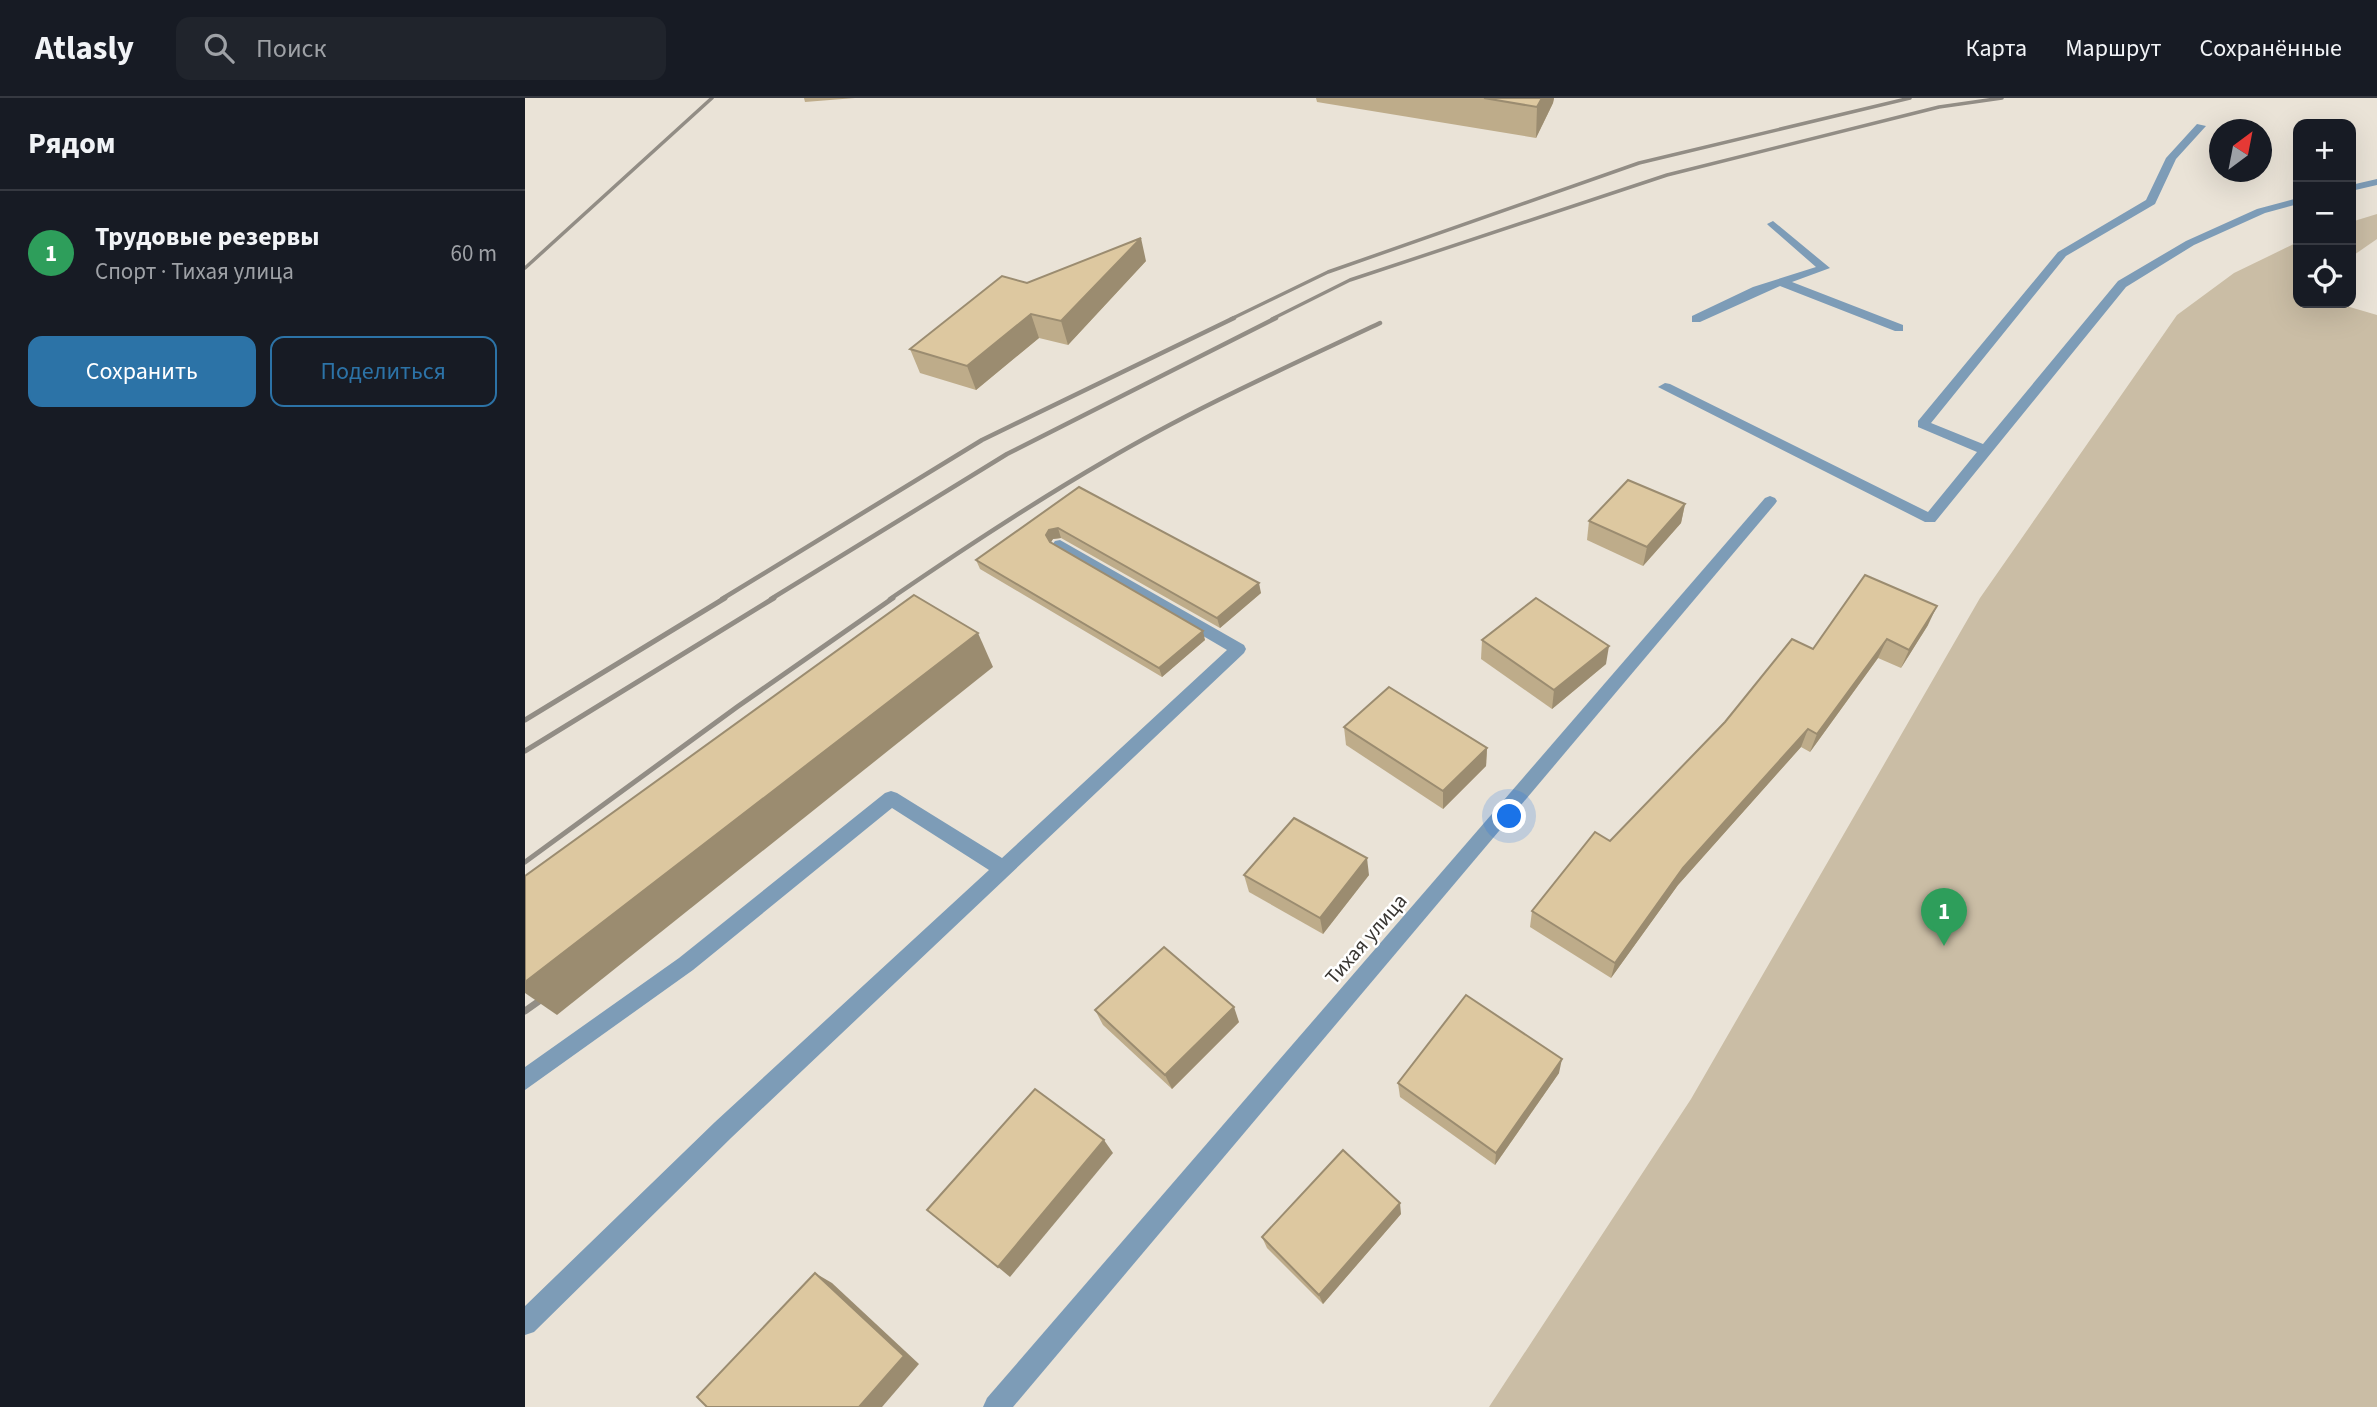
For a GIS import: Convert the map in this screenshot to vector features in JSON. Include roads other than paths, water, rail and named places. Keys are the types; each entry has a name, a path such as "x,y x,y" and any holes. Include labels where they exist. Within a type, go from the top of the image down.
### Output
{"street":[{"path":"1987,451 1923,424 2062,254 2151,202 2171,158 2201,126"},
{"path":"2356,187 2377,182"},
{"path":"1665,387 1930,519 2122,284 2190,243 2261,211 2293,202"},
{"path":"1696,319 1757,290 1824,268 1773,224"},
{"path":"1780,282 1899,328"},
{"name":"Тихая улица","path":"996,1407 1770,501"},
{"path":"525,1324 723,1130 1238,649 1060,545"},
{"path":"525,1080 686,964 891,798 1002,868"}],"railway":[{"path":"525,268 712,98"},
{"path":"1231,319 1328,272 1639,163 1910,98"},
{"path":"1272,319 1350,280 1667,175 1939,107 2002,98"},
{"path":"722,599 982,440 1234,318"},
{"path":"771,599 1007,454 1276,318"},
{"path":"890,599 1023,511 1138,442 1241,389 1380,323"},
{"path":"525,720 725,598"},
{"path":"525,751 774,598"},
{"path":"525,862 737,707 893,598"},
{"path":"525,1011 542,999"}],"place":[{"name":"Трудовые резервы","path":"1944,946"}]}
